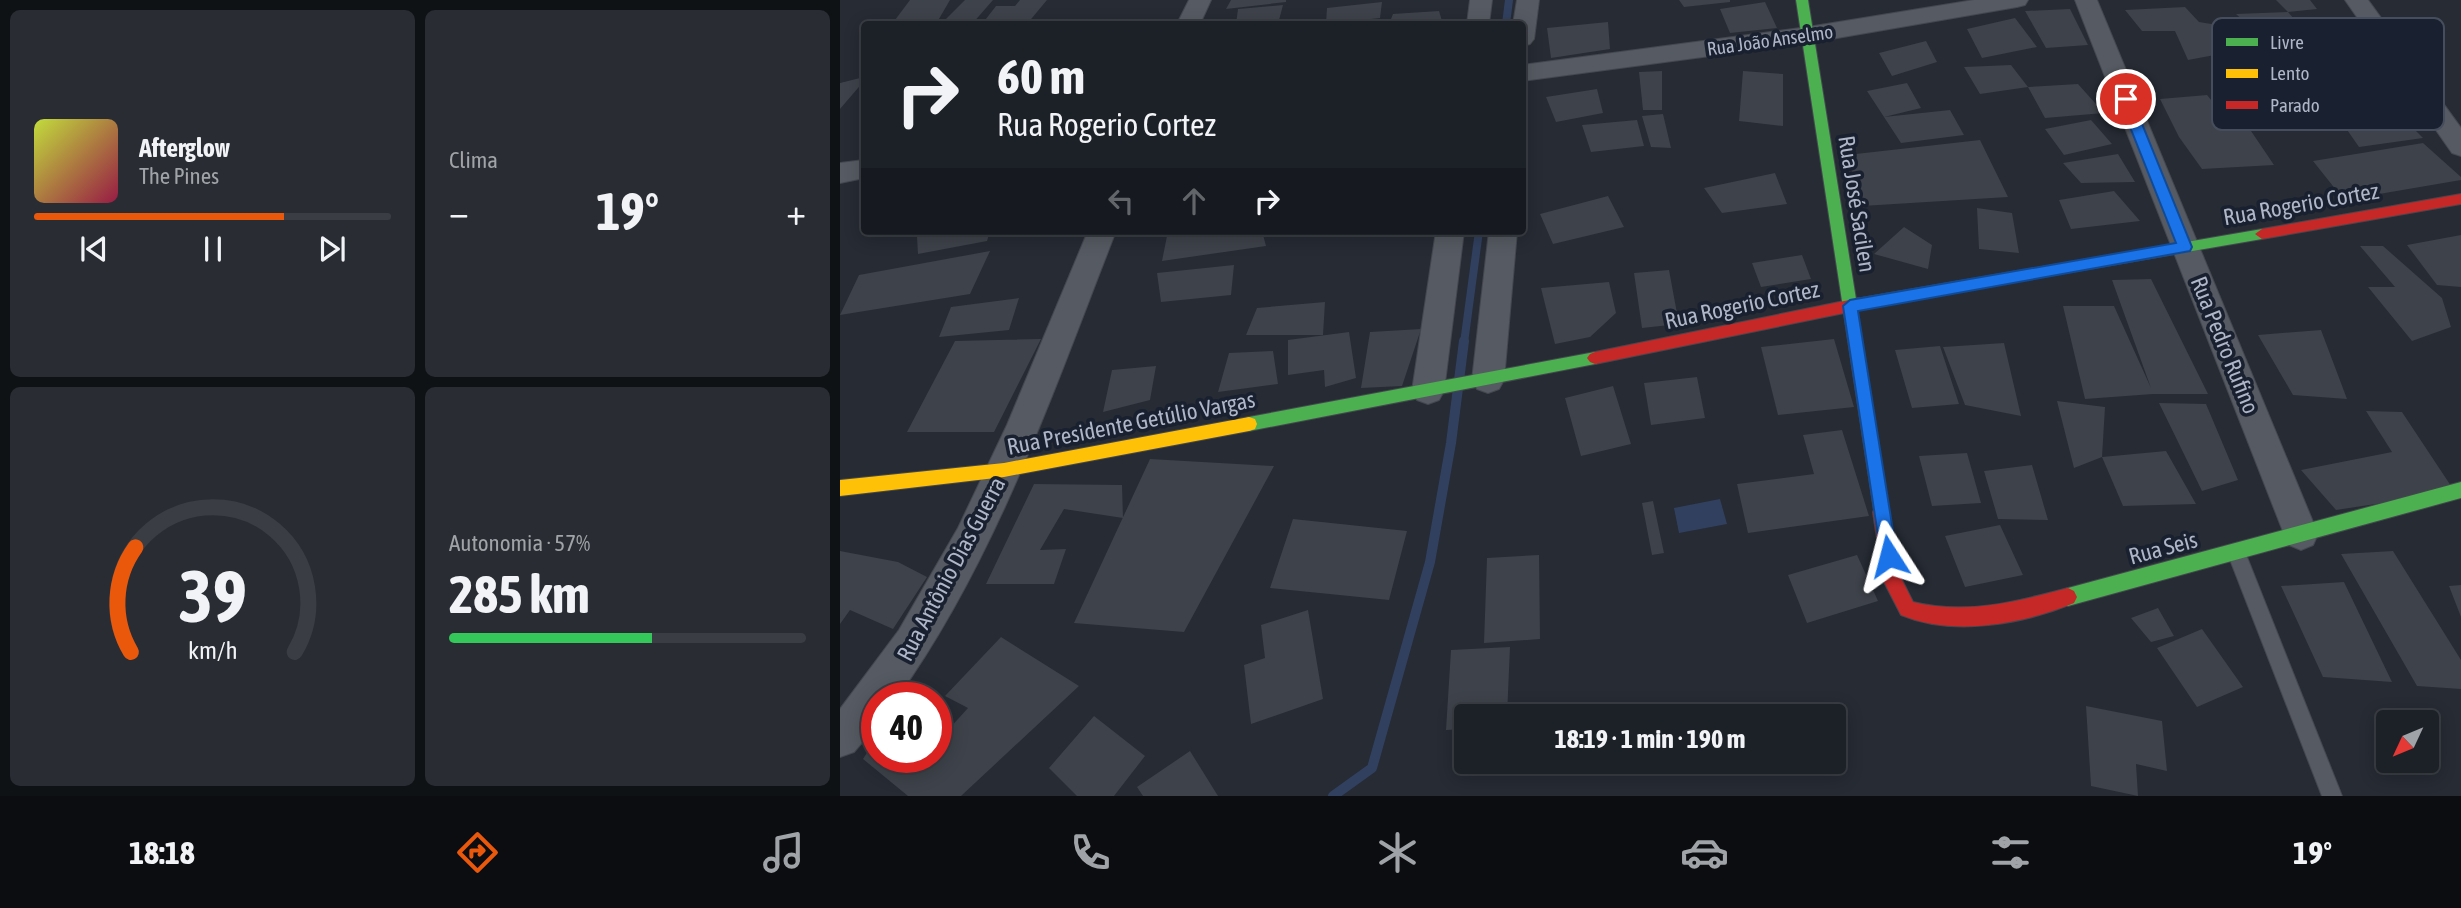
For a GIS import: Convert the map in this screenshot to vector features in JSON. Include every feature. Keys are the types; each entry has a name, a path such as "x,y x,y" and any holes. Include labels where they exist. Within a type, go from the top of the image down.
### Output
{"street":[{"path":"1190,21 1200,0"},
{"path":"1478,21 1481,0"},
{"path":"1525,21 1528,0"},
{"name":"Rua José Sacilen","path":"1802,0 1892,580"},
{"name":"Rua João Anselmo","path":"1526,72 1808,35 2017,0"},
{"name":"Rua Pedro Rufino","path":"2086,0 2301,534"},
{"path":"2356,0 2369,18"},
{"path":"2444,123 2461,147"},
{"path":"840,173 861,170"},
{"name":"Rua Rogerio Cortez","path":"1428,391 1850,306 2461,199"},
{"name":"Rua Antônio Dias Guerra","path":"840,738 907,656 945,589 1004,470 1100,235"},
{"path":"1428,391 1449,235"},
{"path":"1488,380 1503,235"},
{"name":"Rua Presidente Getúlio Vargas","path":"840,488 1004,470 1428,391"},
{"name":"Rua Seis","path":"1892,580 1907,609 1935,619 1967,620 2010,612 2461,490"}],"lane":[{"path":"2236,552 2332,796"}],"water":[{"path":"1720,499 1727,524 1679,533 1674,508"}],"building":[{"path":"910,0 950,0 938,21 894,21"},
{"path":"965,0 993,0 975,21 944,21"},
{"path":"1020,0 1047,0 1030,21 984,21 996,6 1015,6"},
{"path":"1231,0 1286,0 1286,2 1226,9"},
{"path":"1679,0 1730,0 1730,2 1684,7"},
{"path":"2276,0 2310,0 2317,9 2288,12"},
{"path":"1382,2 1380,18 1353,21 1326,21 1327,8"},
{"path":"1765,2 1777,28 1730,33 1720,9"},
{"path":"1283,5 1279,21 1236,21 1238,9"},
{"path":"2185,7 2199,22 2212,24 2212,56 2188,60 2175,31 2142,31 2125,10"},
{"path":"2070,9 2088,45 2046,48 2025,11"},
{"path":"1439,11 1442,21 1390,21 1393,14"},
{"path":"2288,12 2293,18 2240,18 2236,14"},
{"path":"2015,18 2037,47 1982,58 1967,29"},
{"path":"1608,22 1610,49 1551,58 1547,28"},
{"path":"1926,41 1937,62 1892,76 1879,53"},
{"path":"2011,65 2028,87 1980,94 1964,67"},
{"path":"1662,71 1662,110 1643,110 1639,72"},
{"path":"1743,71 1783,74 1783,126 1739,121"},
{"path":"861,78 861,84 840,109 840,83"},
{"path":"1907,83 1921,108 1884,117 1867,91"},
{"path":"2078,84 2104,113 2045,118 2028,87"},
{"path":"1597,89 1603,113 1556,122 1546,97"},
{"path":"2207,95 2212,101 2212,130 2250,130 2274,165 2202,169 2179,137 2160,99"},
{"path":"1950,110 1964,135 1901,143 1884,117"},
{"path":"1663,114 1671,148 1651,147 1642,116"},
{"path":"1637,120 1644,146 1591,152 1582,125"},
{"path":"2091,120 2112,144 2064,155 2045,129"},
{"path":"2347,130 2415,130 2423,138 2359,147"},
{"path":"1980,140 2008,197 1862,206 1847,155"},
{"path":"2423,143 2461,177 2461,180 2344,200 2313,161"},
{"path":"2118,154 2135,182 2081,183 2063,163"},
{"path":"1775,173 1787,204 1722,213 1704,188"},
{"path":"2114,191 2140,221 2071,229 2059,200"},
{"path":"1608,196 1624,227 1553,244 1540,214"},
{"path":"1977,208 2012,213 2019,253 1979,249"},
{"path":"1904,227 1932,245 1928,269 1874,254"},
{"path":"989,235 987,241 918,254 917,237"},
{"path":"1167,235 1263,235 1266,246 1162,261"},
{"path":"2461,235 2461,287 2437,285 2407,245"},
{"path":"2360,246 2383,246 2442,298 2451,327 2412,341 2368,287 2395,287"},
{"path":"990,251 970,294 840,315 859,275"},
{"path":"1802,255 1811,279 1761,287 1752,263"},
{"path":"1234,265 1231,295 1161,302 1157,273"},
{"path":"1669,270 1679,324 1642,328 1634,273"},
{"path":"2151,279 2208,394 2153,394 2085,399 2063,306 2114,306 2151,388 2112,280"},
{"path":"1609,282 1616,313 1590,337 1555,344 1541,288"},
{"path":"1019,298 1009,330 939,337 951,307"},
{"path":"1325,302 1323,335 1246,335 1257,308"},
{"path":"1421,329 1402,386 1361,388 1370,332"},
{"path":"2321,330 2347,399 2293,395 2258,335"},
{"path":"1349,332 1356,378 1325,387 1324,370 1288,375 1288,340"},
{"path":"1041,339 994,432 907,432 955,341"},
{"path":"1834,339 1854,407 1778,415 1761,347"},
{"path":"2004,343 2021,416 1965,405 1943,347"},
{"path":"1940,346 1959,404 1912,408 1895,350"},
{"path":"1273,351 1278,384 1218,392 1229,353"},
{"path":"1156,366 1150,400 1103,412 1112,370"},
{"path":"1697,377 1705,418 1651,425 1644,383"},
{"path":"1613,386 1631,444 1581,456 1565,398"},
{"path":"2057,401 2105,407 2102,457 2074,468"},
{"path":"2159,403 2206,404 2238,480 2202,491"},
{"path":"2366,411 2402,412 2455,492 2336,510 2301,470 2392,452"},
{"path":"1842,430 1869,516 1748,533 1737,484 1814,474 1803,435"},
{"path":"2166,451 2196,504 2123,506 2102,457"},
{"path":"1967,453 1981,503 1932,506 1919,456"},
{"path":"1150,459 1274,466 1184,632 1074,623"},
{"path":"2032,465 2048,520 1998,519 1984,471"},
{"path":"1034,484 1122,485 1123,518 1064,509 1040,550 1066,549 1054,584 986,584"},
{"path":"1653,501 1664,553 1652,555 1642,503"},
{"path":"1293,519 1407,531 1389,600 1270,588"},
{"path":"2000,525 2023,575 1965,587 1945,536"},
{"path":"840,551 898,562 927,577 893,629 850,610 840,624"},
{"path":"2393,551 2461,660 2461,689 2417,686 2341,554"},
{"path":"1539,555 1540,639 1484,643 1487,558"},
{"path":"1857,555 1878,601 1807,623 1788,575"},
{"path":"2344,582 2392,682 2323,677 2281,586"},
{"path":"2461,585 2461,617 2449,586"},
{"path":"2158,608 2174,636 2151,642 2131,618"},
{"path":"1308,610 1323,699 1251,724 1244,665 1265,658 1261,625"},
{"path":"2202,629 2243,687 2197,707 2157,648"},
{"path":"1001,637 1079,686 961,796 908,796 880,773 952,773 952,726 968,708 952,700 952,689"},
{"path":"1510,647 1508,704 1454,704 1454,730 1446,730 1451,650"},
{"path":"2086,706 2162,721 2167,771 2136,764 2138,796 2091,786"},
{"path":"1094,716 1145,756 1114,796 1077,796 1049,768"},
{"path":"1190,751 1218,796 1143,796 1137,787"}],"waterway":[{"path":"1506,21 1509,0"},
{"path":"1464,343 1478,235"},
{"path":"1333,796 1372,768 1430,562 1451,443 1464,341"}],"traffic: fast":[{"path":"1802,0 1881,512"},
{"path":"1859,304 2262,234"},
{"path":"1249,424 1595,358"},
{"path":"2068,597 2461,490"}],"traffic: slow":[{"path":"840,488 1004,470 1249,424"}],"traffic: jam":[{"path":"2262,234 2461,199"},
{"path":"1595,358 1859,304"},
{"path":"1881,512 1892,580 1907,609 1948,617 1968,617 2008,612 2068,597"}],"route":[{"path":"1889,556 1850,306 2185,247 2126,99"}]}
